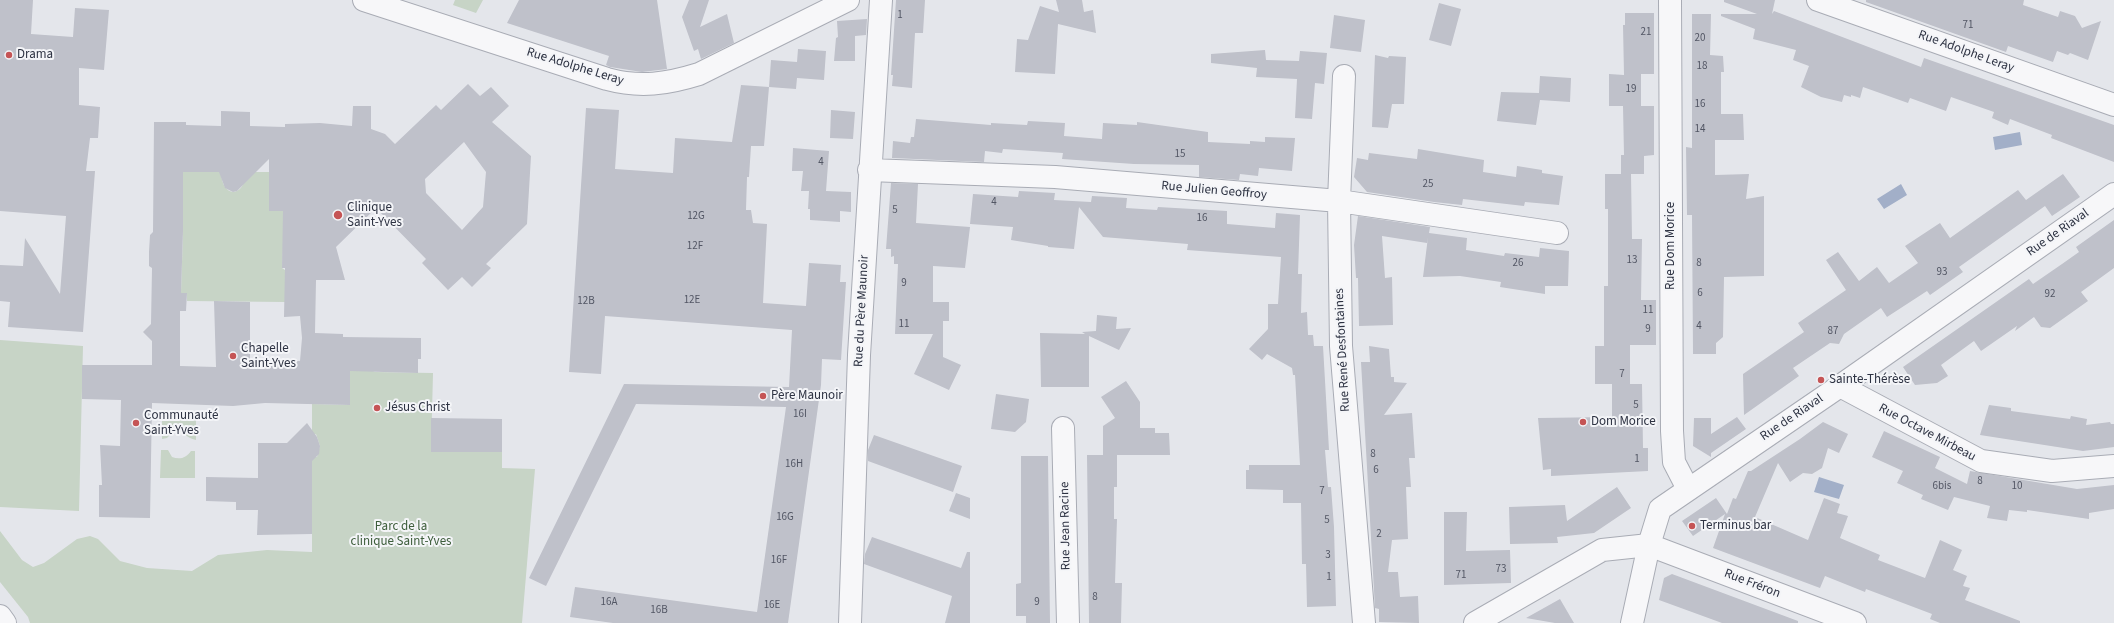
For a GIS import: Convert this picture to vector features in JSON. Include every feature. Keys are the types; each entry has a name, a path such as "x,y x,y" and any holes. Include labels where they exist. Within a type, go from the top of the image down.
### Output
{"street":[{"name":"Rue Adolphe Leray","path":"364,0 607,79 621,83 646,85 675,82 699,74 848,0"},
{"name":"Rue du Père Maunoir","path":"850,623 859,355 869,170 882,0"},
{"name":"Rue Dom Morice","path":"1670,0 1672,430 1674,462 1688,489"},
{"name":"Rue Adolphe Leray","path":"1818,0 2114,105"},
{"name":"Rue René Desfontaines","path":"1344,76 1339,201 1341,346 1364,623"},
{"name":"Rue Julien Geoffroy","path":"869,170 1055,177 1339,201 1557,233"},
{"name":"Rue de Riaval","path":"1632,623 1649,545 1660,509 1840,386 2114,194"},
{"name":"Rue Octave Mirbeau","path":"1840,386 1981,461 2052,471 2114,466"},
{"name":"Rue Jean Racine","path":"1063,428 1068,623"},
{"path":"1475,623 1602,550 1649,545"},
{"name":"Rue Fréron","path":"1649,545 1855,623"},
{"path":"0,616 5,623"}],"green space":[{"path":"455,0 483,0 476,13 453,5"},
{"path":"173,171 221,172 222,181 225,187 229,191 234,192 238,191 242,187 245,181 246,172 287,172 282,268 285,270 285,302 187,301 187,293 181,293 183,232"},
{"path":"0,340 83,346 79,511 0,507"},
{"name":"Parc de la clinique Saint-Yves","path":"350,358 375,372 433,373 431,452 502,452 502,468 535,469 522,623 30,623 28,617 0,582 0,531 22,560 33,567 44,563 77,539 90,536 98,539 120,561 147,568 192,571 218,555 267,550 312,552 312,456 317,457 320,446 316,434 312,436 312,404 350,405"},
{"path":"196,411 196,440 180,432 176,432 167,438 162,439 162,412"},
{"path":"161,450 168,450 172,457 178,458 185,457 191,451 195,451 195,478 160,478"}],"water":[{"path":"2020,132 2022,145 1995,150 1993,137"},
{"path":"1901,184 1907,195 1884,209 1877,199"},
{"path":"1819,477 1844,485 1839,499 1814,492"}],"building":[{"path":"0,0 33,0 31,34 73,37 75,8 109,10 104,70 79,68 79,105 100,107 98,138 90,138 86,171 95,171 83,332 8,327 10,302 0,301 0,265 23,266 25,238 60,294 66,216 0,211"},
{"path":"519,0 657,0 667,69 642,72 610,67 606,65 609,56 507,23"},
{"path":"689,0 709,0 700,27 727,14 734,43 701,59 698,49 694,51 682,17"},
{"path":"896,0 925,0 923,33 915,33 912,88 892,86 893,75 891,75"},
{"path":"1056,0 1082,0 1084,12 1093,10 1096,33 1058,24 1055,74 1015,72 1017,39 1028,40 1040,6 1059,12"},
{"path":"1724,0 1775,0 1772,14 1774,11 1921,67 1924,58 2114,125 2114,162 2051,138 2052,135 2010,119 2008,125 1992,118 1994,112 1951,97 1946,111 1910,98 1908,103 1863,87 1860,98 1851,95 1851,97 1844,95 1842,102 1821,97 1801,87 1809,66 1793,60 1796,50 1753,39 1755,29 1721,16 1721,14 1757,14 1724,2"},
{"path":"1866,0 2024,0 2023,5 2058,17 2060,11 2075,16 2082,28 2101,21 2088,60 2070,53 2068,55 2057,51 2053,62 2008,46 2006,52 1866,2"},
{"path":"1439,3 1461,9 1451,46 1429,40"},
{"path":"1625,13 1654,13 1654,74 1641,74 1641,106 1654,106 1654,155 1644,156 1644,174 1631,174 1632,239 1642,239 1641,300 1656,300 1656,345 1630,345 1630,384 1642,384 1643,448 1648,448 1648,471 1551,476 1551,469 1543,470 1538,418 1612,417 1612,384 1595,384 1595,346 1604,346 1604,286 1608,286 1608,209 1605,209 1605,174 1621,174 1621,155 1624,155 1623,106 1609,106 1609,74 1624,75 1623,25 1625,25"},
{"path":"1692,14 1711,14 1710,55 1723,56 1724,72 1721,72 1721,114 1743,114 1744,140 1715,140 1715,175 1749,174 1746,199 1764,196 1764,276 1724,277 1723,337 1716,343 1716,354 1693,354 1692,215 1687,215 1686,147 1692,148"},
{"path":"1334,15 1365,20 1361,52 1330,48"},
{"path":"867,19 866,35 855,36 855,61 834,61 836,38 838,37 837,21"},
{"path":"798,49 826,51 824,80 797,78 796,89 769,87 771,60 797,62"},
{"path":"1265,50 1266,60 1299,61 1300,51 1327,53 1324,84 1315,83 1312,119 1295,118 1297,79 1256,77 1257,68 1211,63 1211,54"},
{"path":"1375,55 1388,58 1389,56 1406,57 1404,104 1392,104 1388,128 1372,127"},
{"path":"1540,76 1571,78 1570,102 1540,100 1536,125 1497,121 1501,92 1539,93"},
{"path":"468,84 480,96 491,87 509,106 492,122 531,156 527,224 486,264 491,268 472,287 462,277 448,290 422,263 426,259 376,208 336,247 345,280 316,280 315,333 343,334 343,337 421,338 421,359 418,359 418,373 350,371 350,405 265,403 233,406 152,403 150,518 99,517 99,485 102,485 100,445 120,446 121,400 82,399 82,365 152,365 152,341 143,332 151,324 152,268 149,266 149,252 150,235 153,232 154,122 186,122 186,125 221,126 221,111 250,112 250,126 285,127 285,124 320,123 352,126 353,106 371,106 371,129 385,134 395,144 436,105 441,110","holes":["464,142 486,172 483,207 462,230 426,193 425,179","269,159 269,211 283,211 282,268 285,268 284,317 300,316 302,338 300,361 250,360 250,302 214,301 216,367 180,366 180,311 186,311 187,293 181,293 183,172 219,172 225,188 233,192 237,191"]},
{"path":"741,85 769,87 764,146 751,146 749,177 747,177 746,210 751,210 753,223 767,224 763,303 806,306 809,263 841,265 840,282 846,282 841,360 822,359 821,385 788,623 613,623 570,617 575,587 757,612 786,407 636,404 546,586 529,578 624,384 789,387 792,330 605,316 601,374 569,372 586,108 619,110 615,169 673,173 675,138 732,142"},
{"path":"831,110 855,112 853,139 830,138"},
{"path":"916,119 991,125 991,123 1027,125 1028,121 1065,123 1064,136 1102,139 1103,123 1137,125 1137,122 1208,132 1208,142 1250,144 1250,141 1265,142 1265,137 1295,138 1292,171 1259,168 1258,176 1240,174 1239,180 1199,177 1199,165 1134,164 1062,159 1063,153 1003,149 1002,153 985,151 984,162 892,158 893,141 910,143 911,137 914,137"},
{"path":"793,148 829,151 826,191 851,192 851,212 840,211 840,222 810,220 810,209 808,209 809,191 801,191 803,171 792,171"},
{"path":"1418,149 1484,160 1483,172 1516,177 1517,166 1542,170 1542,173 1563,176 1559,205 1525,202 1524,206 1463,199 1462,205 1434,202 1367,192 1354,177 1357,158 1368,160 1369,153 1417,159"},
{"path":"2063,174 2080,197 2052,216 2045,206 1959,267 1963,272 1930,295 1927,291 1887,317 1881,308 1844,334 1839,344 1830,343 1793,368 1799,376 1744,415 1743,374 1804,332 1798,323 1846,290 1826,260 1838,252 1859,281 1877,267 1889,283 1918,263 1905,246 1940,223 1950,238 2018,190 2026,200"},
{"path":"891,183 918,184 916,223 970,227 965,268 933,266 933,302 949,302 949,321 943,321 943,357 961,365 949,390 914,374 933,334 895,334 898,264 894,264 894,256 891,257 891,249 886,249"},
{"path":"1019,191 1055,193 1054,200 1091,202 1092,196 1127,198 1126,208 1157,210 1158,207 1227,211 1227,224 1275,228 1276,213 1300,215 1298,274 1302,274 1301,313 1307,312 1308,335 1313,335 1314,346 1323,346 1329,450 1325,450 1328,487 1331,487 1334,527 1336,606 1307,607 1306,564 1302,564 1301,503 1283,503 1283,490 1246,489 1246,470 1249,470 1249,465 1300,465 1295,375 1293,375 1292,368 1267,354 1262,360 1249,349 1268,329 1268,304 1278,304 1281,257 1187,250 1188,244 1103,237 1079,207 1074,249 1048,247 1011,240 1013,227 970,224 973,194 1018,197"},
{"path":"1358,216 1430,227 1429,233 1467,238 1466,250 1504,256 1505,253 1539,257 1540,248 1569,251 1568,286 1545,286 1545,294 1500,287 1501,282 1460,276 1423,277 1428,237 1427,243 1382,236 1385,278 1392,277 1393,325 1359,326 1358,278 1356,278 1354,245"},
{"path":"2114,220 2114,268 2081,292 2088,301 2050,328 2041,327 2034,317 2015,331 2017,326 1981,351 1974,341 1941,365 1948,376 1937,383 1915,385 1903,367 2029,279 2033,284 2062,264 2079,252 2076,247"},
{"path":"1097,315 1117,317 1116,329 1131,328 1119,350 1089,336 1089,387 1041,387 1040,333 1085,334 1082,332 1096,331"},
{"path":"1369,346 1389,349 1391,377 1394,377 1394,382 1407,383 1384,415 1412,413 1415,458 1409,458 1411,487 1406,487 1408,539 1392,540 1388,572 1398,572 1400,597 1418,596 1419,623 1379,622 1379,609 1375,608 1361,362 1370,362"},
{"path":"1126,381 1140,402 1140,428 1155,428 1155,433 1169,433 1170,455 1117,455 1117,487 1114,487 1114,519 1117,519 1115,583 1122,583 1121,623 1089,623 1087,455 1103,455 1103,426 1115,418 1101,397"},
{"path":"996,394 1029,399 1026,422 1015,432 991,429"},
{"path":"1989,405 2011,408 2011,411 2070,419 2071,416 2087,419 2086,425 2110,422 2111,424 2114,424 2114,447 2083,451 1980,435"},
{"path":"1737,417 1746,429 1711,453 1711,457 1693,446 1694,418 1711,418 1711,434"},
{"path":"431,418 502,419 502,452 431,452"},
{"path":"1823,422 1848,434 1839,453 1828,448 1822,468 1812,474 1803,473 1790,482 1778,463 1755,517 1808,540 1824,498 1840,504 1837,513 1848,516 1840,538 1880,555 1878,560 1925,578 1940,540 1962,550 1953,570 1967,576 1963,586 1970,588 1965,600 2020,621 2020,623 1940,623 1930,619 1932,614 1866,589 1865,592 1825,576 1820,588 1713,548 1725,514 1693,536 1682,521 1716,498 1727,514 1733,498 1736,499 1748,471 1751,471 1800,439"},
{"path":"307,423 317,437 320,446 319,454 312,461 312,534 257,535 258,510 236,510 236,502 206,501 206,477 258,478 258,443 287,443"},
{"path":"1884,431 1940,457 1935,468 1967,484 1970,471 2077,489 2114,485 2114,509 2089,513 2089,519 2027,510 2027,512 2009,510 2007,521 1987,518 1990,506 1954,497 1948,510 1921,499 1923,495 1897,483 1903,471 1872,457"},
{"path":"874,435 962,466 953,492 868,461 868,450"},
{"path":"1021,456 1048,456 1050,623 1026,623 1026,616 1016,616 1016,584 1021,583"},
{"path":"1617,487 1631,508 1594,533 1557,537 1558,543 1510,544 1509,507 1565,505 1567,521"},
{"path":"956,493 970,498 970,519 949,511"},
{"path":"1444,512 1467,512 1466,551 1510,550 1511,583 1444,585"},
{"path":"872,537 961,568 967,552 970,552 970,623 945,623 952,596 864,564 865,554"},
{"path":"1672,574 1798,621 1798,623 1722,623 1659,600 1664,578"},
{"path":"1560,599 1574,623 1555,623 1526,618"}],"place":[{"name":"Drama","path":"9,55"},
{"name":"Clinique Saint-Yves","path":"338,215"},
{"name":"Chapelle Saint-Yves","path":"233,356"},
{"name":"Sainte-Thérèse","path":"1821,380"},
{"name":"Père Maunoir","path":"763,396"},
{"name":"Jésus Christ","path":"377,408"},
{"name":"Dom Morice","path":"1583,422"},
{"name":"Communauté Saint-Yves","path":"136,423"},
{"name":"Terminus bar","path":"1692,526"}]}
